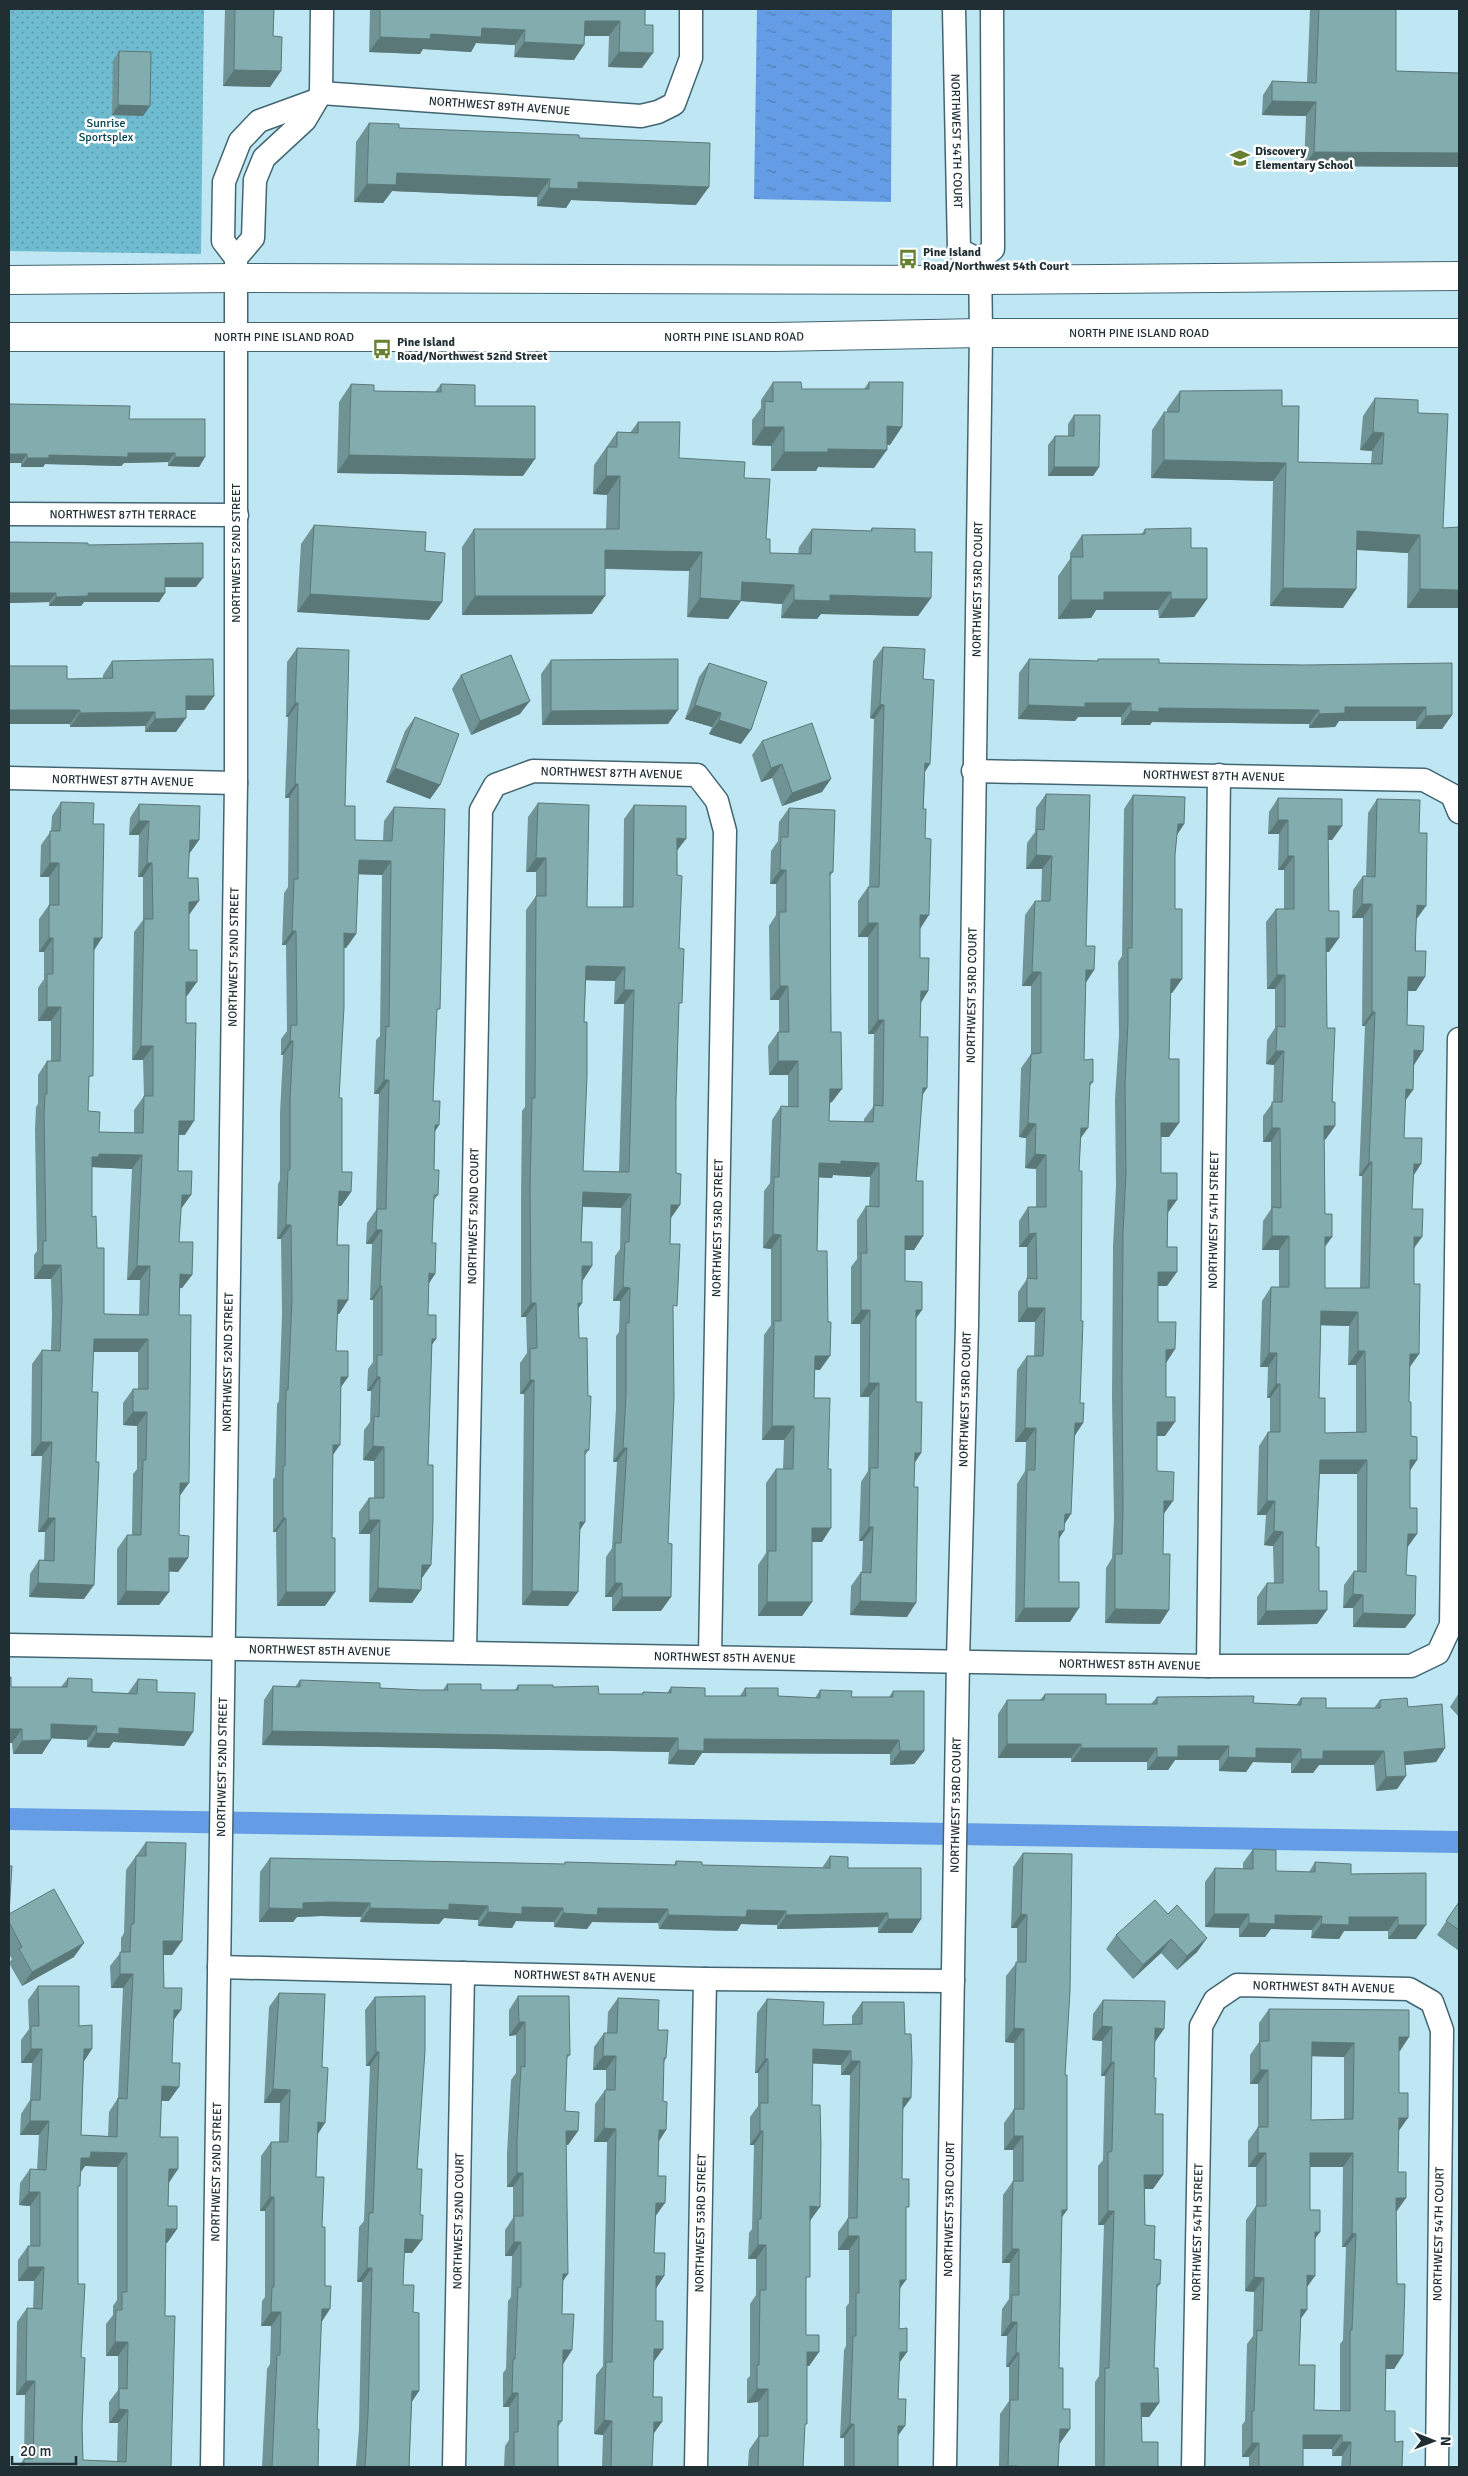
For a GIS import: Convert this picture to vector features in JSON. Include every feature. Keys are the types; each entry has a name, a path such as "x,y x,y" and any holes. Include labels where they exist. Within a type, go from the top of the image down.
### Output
{"main road":[{"path":"9,280 236,268 980,270 1459,276"},
{"name":"NORTH PINE ISLAND ROAD","path":"9,338 776,337 981,332 1459,334"}],"street":[{"path":"236,268 253,238 255,180 264,158 305,120 318,97 322,9"},
{"name":"NORTHWEST 89TH AVENUE","path":"318,97 641,116 658,112 674,104 691,58 691,9"},
{"name":"NORTHWEST 54TH COURT","path":"954,9 959,250 980,270"},
{"path":"981,332 980,270 993,248 992,9"},
{"path":"236,268 222,242 224,182 240,141 259,122 318,97"},
{"name":"NORTHWEST 52ND STREET","path":"212,2467 222,1649 236,783 236,268"},
{"name":"NORTHWEST 53RD COURT","path":"945,2467 955,1802 966,1325 981,332"},
{"name":"NORTHWEST 87TH TERRACE","path":"9,514 236,515"},
{"name":"NORTHWEST 87TH AVENUE","path":"495,785 533,771 698,775 717,801"},
{"name":"NORTHWEST 87TH AVENUE","path":"973,772 1220,774 1424,780 1455,803"},
{"name":"NORTHWEST 54TH STREET","path":"1208,1666 1220,774"},
{"name":"NORTHWEST 87TH AVENUE","path":"9,778 236,783"},
{"name":"NORTHWEST 52ND COURT","path":"465,1652 481,810 495,785"},
{"name":"NORTHWEST 53RD STREET","path":"710,1656 725,831 717,801"},
{"name":"NORTHWEST 85TH AVENUE","path":"9,1645 958,1660 1208,1666 1411,1666 1438,1653 1451,1625 1459,1039"},
{"name":"NORTHWEST 84TH AVENUE","path":"219,1967 705,1979 953,1981"},
{"name":"NORTHWEST 52ND COURT","path":"454,2467 463,1973"},
{"name":"NORTHWEST 53RD STREET","path":"696,2467 705,1979"},
{"name":"NORTHWEST 84TH AVENUE","path":"1215,2000 1237,1986 1410,1989 1432,2002"},
{"name":"NORTHWEST 54TH STREET","path":"1193,2467 1201,2026 1215,2000"},
{"name":"NORTHWEST 54TH COURT","path":"1432,2002 1442,2030 1437,2467"}],"green space":[{"name":"Sunrise Sportsplex","path":"9,9 204,9 201,254 9,251"}],"water":[{"path":"757,9 892,9 891,202 754,199"}],"building":[{"path":"235,9 274,9 273,36 282,37 281,71 234,70"},
{"path":"380,9 645,9 645,25 653,25 653,53 619,52 620,21 585,21 584,45 524,42 525,30 482,28 481,37 431,34 430,39 380,37"},
{"path":"1319,9 1396,9 1396,71 1459,73 1459,153 1314,152 1316,102 1272,101 1272,81 1316,83"},
{"path":"119,51 151,52 150,106 118,105"},
{"path":"369,123 399,124 399,128 579,135 579,138 710,143 709,187 578,182 578,189 549,188 550,179 397,173 396,185 367,184"},
{"path":"773,382 801,382 802,389 869,389 869,382 903,382 902,427 887,426 887,450 828,449 828,452 784,452 784,427 764,427 765,401 773,402"},
{"path":"351,384 374,385 374,391 441,392 441,384 475,385 475,406 535,406 535,459 349,455"},
{"path":"1282,390 1282,406 1299,406 1298,462 1382,464 1384,433 1373,432 1375,398 1418,400 1418,413 1448,414 1443,528 1459,527 1459,590 1420,589 1420,535 1357,531 1356,589 1283,588 1286,463 1164,460 1164,412 1179,412 1180,391"},
{"path":"9,404 130,406 129,419 205,419 205,457 175,457 175,453 128,453 128,457 49,455 49,458 27,458 27,454 9,454"},
{"path":"1074,415 1100,415 1099,467 1054,467 1055,436 1074,436"},
{"path":"638,422 680,422 679,458 745,462 744,478 770,479 766,539 770,539 770,553 811,554 812,529 872,531 872,528 915,529 915,552 932,552 931,598 830,595 830,601 794,600 794,585 742,582 741,601 700,598 702,552 605,550 605,596 475,596 474,529 619,529 620,476 606,476 607,447 617,447 617,432 638,433"},
{"path":"314,525 426,532 425,551 445,553 442,602 310,594"},
{"path":"1191,528 1191,548 1207,548 1207,599 1171,599 1171,592 1104,592 1104,600 1071,600 1071,557 1083,557 1082,535 1145,534 1145,529"},
{"path":"9,542 88,543 88,545 203,543 203,578 165,578 165,593 88,593 88,596 56,597 56,593 9,593"},
{"path":"883,647 925,649 923,679 934,680 930,764 925,763 923,809 926,809 925,838 931,839 929,915 920,915 920,958 929,958 928,991 921,991 920,1037 928,1037 927,1088 923,1088 916,1181 923,1181 923,1236 905,1236 905,1281 922,1282 922,1310 916,1310 916,1402 922,1402 921,1453 915,1453 914,1487 918,1487 916,1603 860,1601 861,1572 871,1573 873,1527 869,1527 870,1468 878,1468 879,1383 869,1383 870,1310 861,1310 861,1253 867,1253 866,1206 879,1207 879,1163 841,1161 841,1164 819,1163 817,1251 827,1251 828,1322 831,1322 830,1356 815,1356 814,1398 830,1398 828,1469 831,1469 831,1528 812,1528 812,1602 767,1602 768,1551 776,1551 776,1469 793,1469 794,1426 772,1426 774,1321 781,1321 781,1235 773,1234 774,1177 779,1177 781,1106 798,1107 798,1061 778,1061 778,1032 789,1032 788,986 780,986 779,912 786,912 786,870 780,870 781,837 788,837 789,808 835,810 833,872 830,872 831,1032 841,1032 842,1089 830,1089 829,1121 873,1122 874,1105 883,1106 884,1020 878,1020 878,923 868,923 868,887 879,887 884,705 880,704"},
{"path":"297,648 349,650 345,806 355,806 355,840 392,841 394,807 445,809 440,1009 437,1009 433,1101 440,1101 439,1125 435,1125 434,1170 439,1170 438,1195 434,1195 432,1243 436,1243 435,1274 429,1273 428,1315 436,1315 436,1339 432,1339 428,1465 433,1465 433,1520 431,1565 422,1565 421,1590 378,1588 380,1520 369,1520 369,1498 384,1498 384,1447 373,1446 374,1416 379,1417 380,1377 377,1377 377,1355 382,1355 382,1286 380,1286 382,1230 376,1230 377,1209 386,1209 389,1080 384,1080 386,1026 389,1027 391,861 359,860 356,934 344,933 344,1007 339,1098 342,1098 342,1172 352,1172 351,1192 339,1191 337,1245 349,1245 348,1300 338,1300 336,1351 348,1351 348,1377 341,1377 340,1445 333,1445 332,1538 335,1538 335,1592 286,1592 286,1518 283,1518 283,1466 285,1466 286,1390 288,1390 292,1300 291,1225 286,1225 288,1170 290,1170 290,1099 293,1041 290,1041 291,1025 297,1025 296,931 292,931 294,879 298,879 298,784 295,784 298,703 295,703"},
{"path":"511,655 530,701 480,721 461,675"},
{"path":"213,659 214,696 186,696 186,718 155,719 155,712 80,713 80,710 9,710 9,666 67,666 67,679 113,678 112,661"},
{"path":"678,659 678,710 551,711 551,660"},
{"path":"1029,659 1098,661 1098,659 1159,659 1159,663 1303,665 1452,663 1452,715 1426,716 1426,707 1345,707 1345,713 1319,714 1319,710 1159,708 1159,712 1131,711 1131,703 1085,703 1085,707 1028,705"},
{"path":"709,663 767,682 751,730 719,720 721,713 695,705"},
{"path":"415,717 459,734 440,785 395,768"},
{"path":"812,723 831,779 792,793 782,764 771,768 762,741"},
{"path":"1046,794 1090,795 1086,946 1095,946 1094,970 1086,970 1084,1060 1093,1059 1093,1082 1090,1082 1088,1128 1081,1128 1079,1171 1082,1171 1081,1321 1083,1321 1080,1403 1084,1403 1083,1423 1075,1423 1071,1514 1065,1514 1064,1531 1059,1531 1059,1582 1079,1582 1079,1608 1024,1608 1027,1470 1035,1470 1036,1428 1025,1428 1027,1356 1043,1356 1045,1308 1027,1308 1027,1278 1037,1279 1036,1233 1029,1234 1028,1207 1046,1207 1046,1155 1035,1154 1036,1124 1028,1123 1031,1054 1041,1053 1041,972 1032,972 1035,901 1050,901 1052,856 1036,855 1037,829 1044,830"},
{"path":"1133,795 1185,797 1184,824 1178,824 1175,855 1175,909 1182,909 1182,979 1171,979 1169,1059 1179,1059 1179,1123 1161,1123 1161,1173 1177,1173 1177,1200 1168,1200 1167,1247 1177,1247 1177,1272 1158,1272 1158,1322 1176,1322 1175,1349 1166,1350 1166,1397 1175,1397 1175,1422 1157,1422 1157,1471 1174,1472 1173,1501 1164,1501 1163,1554 1170,1554 1169,1610 1115,1609 1115,1554 1122,1554 1123,1233 1126,1172 1125,1085 1128,1021 1128,948 1132,948"},
{"path":"1278,798 1342,799 1342,826 1328,826 1329,911 1339,911 1339,938 1326,938 1327,1028 1335,1028 1332,1102 1335,1102 1335,1126 1324,1126 1325,1214 1332,1214 1332,1237 1325,1237 1325,1288 1369,1288 1372,1162 1369,1162 1375,1012 1372,1012 1372,904 1362,904 1363,876 1375,877 1377,799 1420,800 1419,833 1427,833 1426,906 1417,905 1415,951 1426,951 1425,977 1408,977 1407,1025 1424,1026 1423,1051 1414,1050 1413,1090 1406,1089 1404,1138 1422,1138 1421,1164 1414,1164 1412,1209 1423,1209 1422,1237 1414,1237 1414,1284 1420,1284 1419,1354 1410,1354 1409,1402 1411,1402 1411,1436 1417,1437 1417,1460 1410,1460 1410,1508 1417,1508 1417,1534 1408,1534 1406,1575 1416,1576 1415,1615 1363,1613 1363,1595 1353,1594 1354,1571 1366,1572 1367,1460 1320,1460 1316,1547 1319,1547 1319,1591 1327,1591 1327,1610 1266,1611 1267,1583 1283,1583 1283,1532 1274,1531 1275,1501 1267,1501 1268,1432 1280,1432 1280,1384 1276,1384 1277,1353 1269,1353 1271,1287 1289,1287 1289,1236 1272,1236 1272,1207 1281,1208 1280,1128 1272,1128 1272,1102 1282,1102 1284,1051 1276,1051 1277,1026 1285,1027 1285,975 1277,975 1276,909 1294,909 1294,856 1288,856 1288,820 1278,820","holes":["1321,1311 1358,1312 1358,1351 1365,1351 1366,1432 1325,1433 1325,1398 1319,1398"]},
{"path":"61,802 94,803 93,824 104,824 102,938 94,938 93,1076 89,1076 88,1111 100,1112 99,1132 143,1133 144,1096 153,1096 153,1046 141,1046 144,919 153,919 152,863 147,863 149,821 139,821 139,804 200,806 199,840 190,840 188,878 198,878 199,901 189,902 189,950 197,950 197,982 186,982 186,1023 196,1023 194,1121 179,1121 178,1171 192,1171 191,1195 182,1195 179,1242 193,1242 192,1275 180,1274 179,1315 191,1315 189,1483 180,1483 179,1535 189,1536 188,1558 169,1558 169,1592 126,1591 127,1535 141,1535 143,1460 146,1460 147,1412 133,1412 133,1389 148,1389 148,1339 94,1339 92,1392 98,1392 96,1462 99,1462 94,1585 38,1583 39,1560 54,1561 55,1518 48,1518 52,1442 41,1442 42,1350 60,1351 62,1300 61,1265 43,1265 43,1241 46,1241 44,1115 45,1094 47,1094 47,1061 60,1061 61,1007 47,1007 47,974 53,974 53,938 49,938 49,905 59,905 59,863 50,863 50,831 60,831","holes":["99,1154 142,1155 137,1266 150,1266 148,1315 104,1314 104,1248 97,1248 96,1216 92,1217 92,1157 99,1157"]},
{"path":"538,803 589,805 587,907 633,907 634,805 686,806 686,839 677,838 677,875 682,876 679,948 684,949 682,1003 679,1003 676,1100 676,1173 681,1174 680,1205 671,1205 670,1244 680,1244 677,1306 673,1305 674,1396 668,1543 672,1544 671,1597 622,1597 622,1583 615,1583 615,1543 621,1543 627,1448 623,1448 626,1395 626,1323 629,1323 630,1288 623,1287 625,1242 629,1242 631,1194 583,1192 581,1242 592,1242 592,1266 582,1266 582,1303 578,1303 579,1338 587,1338 588,1396 591,1396 589,1450 585,1450 585,1522 580,1522 578,1592 532,1591 534,1380 530,1380 530,1349 537,1348 536,1303 531,1303 530,1186 532,1098 535,1098 536,896 546,896 546,858 536,858","holes":["586,966 625,967 624,990 634,990 629,1172 583,1171 587,1076 587,1022 584,1022"]},
{"path":"9,1677 11,1677 11,1687 67,1687 68,1678 92,1679 92,1692 137,1694 138,1679 157,1680 157,1692 195,1693 193,1732 119,1728 119,1734 96,1733 97,1726 51,1724 51,1740 22,1741 22,1729 9,1729"},
{"path":"300,1680 380,1683 380,1688 420,1690 448,1690 447,1684 481,1684 481,1690 518,1690 518,1685 553,1685 553,1687 598,1686 599,1694 671,1693 671,1687 705,1688 705,1696 746,1696 745,1688 778,1688 778,1696 820,1698 820,1690 852,1691 851,1697 893,1697 893,1691 924,1691 924,1751 900,1751 899,1740 704,1739 704,1751 678,1750 678,1738 272,1731 273,1686 300,1687"},
{"path":"1045,1694 1106,1694 1106,1704 1157,1704 1157,1697 1254,1696 1253,1703 1301,1705 1301,1698 1326,1698 1326,1708 1380,1708 1380,1700 1407,1698 1408,1707 1442,1704 1445,1748 1404,1752 1406,1776 1386,1777 1384,1751 1323,1751 1323,1759 1301,1759 1301,1749 1256,1748 1256,1758 1228,1757 1229,1746 1178,1746 1178,1757 1157,1757 1157,1748 1081,1748 1081,1744 1007,1744 1007,1700 1044,1700"},
{"path":"146,1842 186,1843 182,1941 163,1941 164,1988 182,1988 181,2010 174,2010 172,2063 180,2063 179,2087 162,2086 160,2137 178,2137 178,2169 169,2169 168,2206 177,2206 177,2229 166,2229 165,2316 175,2316 171,2467 24,2467 24,2459 33,2459 35,2381 26,2381 27,2308 42,2309 44,2267 28,2267 28,2246 40,2246 40,2192 29,2192 30,2169 46,2170 49,2121 30,2121 31,2100 40,2100 42,2049 31,2049 31,2026 39,2026 38,1986 79,1986 79,2026 92,2025 92,2049 84,2049 81,2135 117,2137 118,2098 127,2099 133,1974 120,1974 120,1952 130,1952 131,1924 134,1924 136,1856 146,1856","holes":["91,2152 127,2153 127,2292 122,2292 122,2310 116,2310 115,2342 128,2342 127,2389 119,2388 119,2409 128,2410 126,2462 83,2460 82,2427 85,2358 81,2357 85,2284 78,2284 78,2186 80,2186 81,2158 90,2158"]},
{"path":"1253,1849 1276,1850 1276,1871 1315,1872 1315,1862 1351,1864 1351,1874 1426,1873 1426,1925 1398,1925 1398,1917 1349,1917 1349,1925 1321,1924 1322,1916 1275,1915 1275,1924 1249,1923 1249,1914 1214,1914 1215,1868 1253,1869"},
{"path":"1023,1853 1072,1854 1070,1991 1065,2075 1067,2075 1067,2210 1062,2210 1059,2368 1063,2368 1063,2409 1070,2409 1070,2429 1060,2429 1058,2467 1008,2466 1010,2400 1018,2400 1019,2353 1016,2353 1017,2322 1011,2322 1012,2295 1019,2295 1019,2249 1012,2249 1013,2181 1023,2181 1023,2136 1014,2136 1014,2109 1024,2109 1024,2029 1014,2028 1016,1962 1026,1962 1027,1915 1021,1914"},
{"path":"830,1856 848,1857 848,1868 921,1868 921,1919 888,1919 888,1913 786,1915 786,1911 747,1910 746,1917 668,1915 668,1909 598,1908 597,1915 563,1913 563,1908 522,1907 522,1914 488,1912 488,1906 449,1904 449,1910 370,1908 370,1903 331,1902 303,1903 303,1909 269,1908 270,1858 676,1865 676,1861 702,1862 702,1865 830,1868"},
{"path":"9,1866 12,1866 9,1914"},
{"path":"54,1889 84,1943 32,1972 19,1949 22,1947 9,1922 9,1914"},
{"path":"1155,1900 1168,1914 1177,1905 1207,1938 1187,1956 1171,1939 1143,1965 1116,1935"},
{"path":"1459,1902 1459,1930 1446,1921"},
{"path":"279,1993 325,1994 322,2067 328,2068 325,2123 318,2122 316,2177 324,2177 322,2227 325,2227 325,2286 331,2286 330,2309 322,2309 317,2429 319,2429 318,2467 272,2467 277,2355 280,2355 281,2312 271,2312 272,2287 274,2287 274,2197 270,2197 271,2142 288,2142 290,2090 273,2089"},
{"path":"425,1996 425,2051 417,2169 422,2169 420,2215 423,2215 422,2240 405,2239 403,2285 414,2285 413,2312 419,2313 419,2391 412,2391 409,2467 365,2467 372,2268 367,2268 369,2213 373,2213 379,2052 376,2052 375,1997"},
{"path":"518,1996 569,1996 570,2055 567,2055 565,2111 579,2112 578,2131 566,2131 568,2274 563,2274 562,2314 574,2314 572,2350 563,2350 562,2421 558,2421 558,2467 514,2467 514,2432 518,2432 518,2393 512,2393 513,2359 515,2359 518,2287 521,2287 521,2242 514,2242 514,2216 523,2216 523,2173 517,2173 517,2140 521,2066 525,2067 525,2022 519,2022"},
{"path":"618,1998 659,2000 658,2030 668,2030 666,2058 664,2058 663,2101 667,2102 666,2130 659,2130 658,2176 666,2176 665,2203 656,2203 654,2253 665,2253 664,2276 656,2276 656,2321 663,2321 663,2349 654,2349 653,2397 662,2397 662,2422 654,2422 652,2467 611,2467 612,2421 604,2420 606,2362 612,2362 616,2129 604,2128 605,2090 615,2090 616,2056 603,2056 604,2033 617,2033"},
{"path":"767,1999 824,2002 823,2025 862,2024 862,2002 904,2002 905,2034 911,2034 912,2061 911,2098 903,2098 902,2179 909,2179 909,2207 906,2207 906,2280 900,2280 899,2329 907,2328 907,2352 900,2352 898,2399 906,2399 905,2426 898,2426 898,2467 854,2467 854,2424 850,2424 853,2336 856,2336 856,2293 859,2293 859,2236 848,2236 848,2218 857,2218 860,2061 851,2061 851,2051 813,2049 812,2105 820,2105 820,2207 810,2206 810,2277 806,2277 806,2335 819,2335 819,2352 807,2352 807,2424 805,2424 803,2467 758,2467 759,2436 768,2436 768,2389 757,2389 760,2290 766,2290 766,2245 758,2245 758,2219 761,2219 763,2131 760,2131 760,2103 768,2103 768,2059 765,2059"},
{"path":"1103,2000 1165,2001 1164,2029 1155,2028 1154,2078 1156,2078 1155,2114 1163,2114 1163,2175 1144,2175 1145,2225 1155,2226 1154,2259 1161,2260 1160,2284 1157,2284 1154,2368 1158,2368 1159,2403 1141,2403 1142,2442 1158,2442 1158,2467 1104,2467 1105,2368 1109,2368 1114,2211 1108,2211 1108,2152 1112,2150 1114,2062 1111,2062 1112,2027 1102,2026"},
{"path":"1269,2009 1409,2010 1409,2037 1399,2037 1399,2093 1408,2093 1408,2118 1399,2118 1398,2172 1406,2172 1406,2198 1396,2198 1397,2284 1405,2284 1403,2355 1386,2355 1385,2411 1395,2411 1395,2442 1403,2441 1402,2467 1350,2467 1351,2442 1342,2442 1342,2435 1303,2435 1303,2467 1259,2467 1259,2443 1252,2443 1252,2411 1254,2411 1257,2330 1262,2331 1264,2278 1254,2277 1256,2206 1266,2206 1266,2153 1258,2153 1258,2127 1268,2127 1268,2070 1260,2070 1260,2041 1269,2041","holes":["1312,2042 1354,2043 1353,2119 1311,2120","1310,2153 1353,2153 1352,2233 1356,2234 1352,2330 1350,2330 1350,2411 1314,2410 1315,2365 1299,2365 1301,2309 1307,2310 1307,2275 1315,2276 1315,2232 1320,2232 1320,2210 1310,2210"]}],"waterway":[{"path":"9,1819 1459,1842"}],"place":[{"name":"Discovery Elementary School","path":"1240,158"},
{"name":"Pine Island Road/Northwest 54th Court","path":"908,259"},
{"name":"Pine Island Road/Northwest 52nd Street","path":"382,349"}]}
